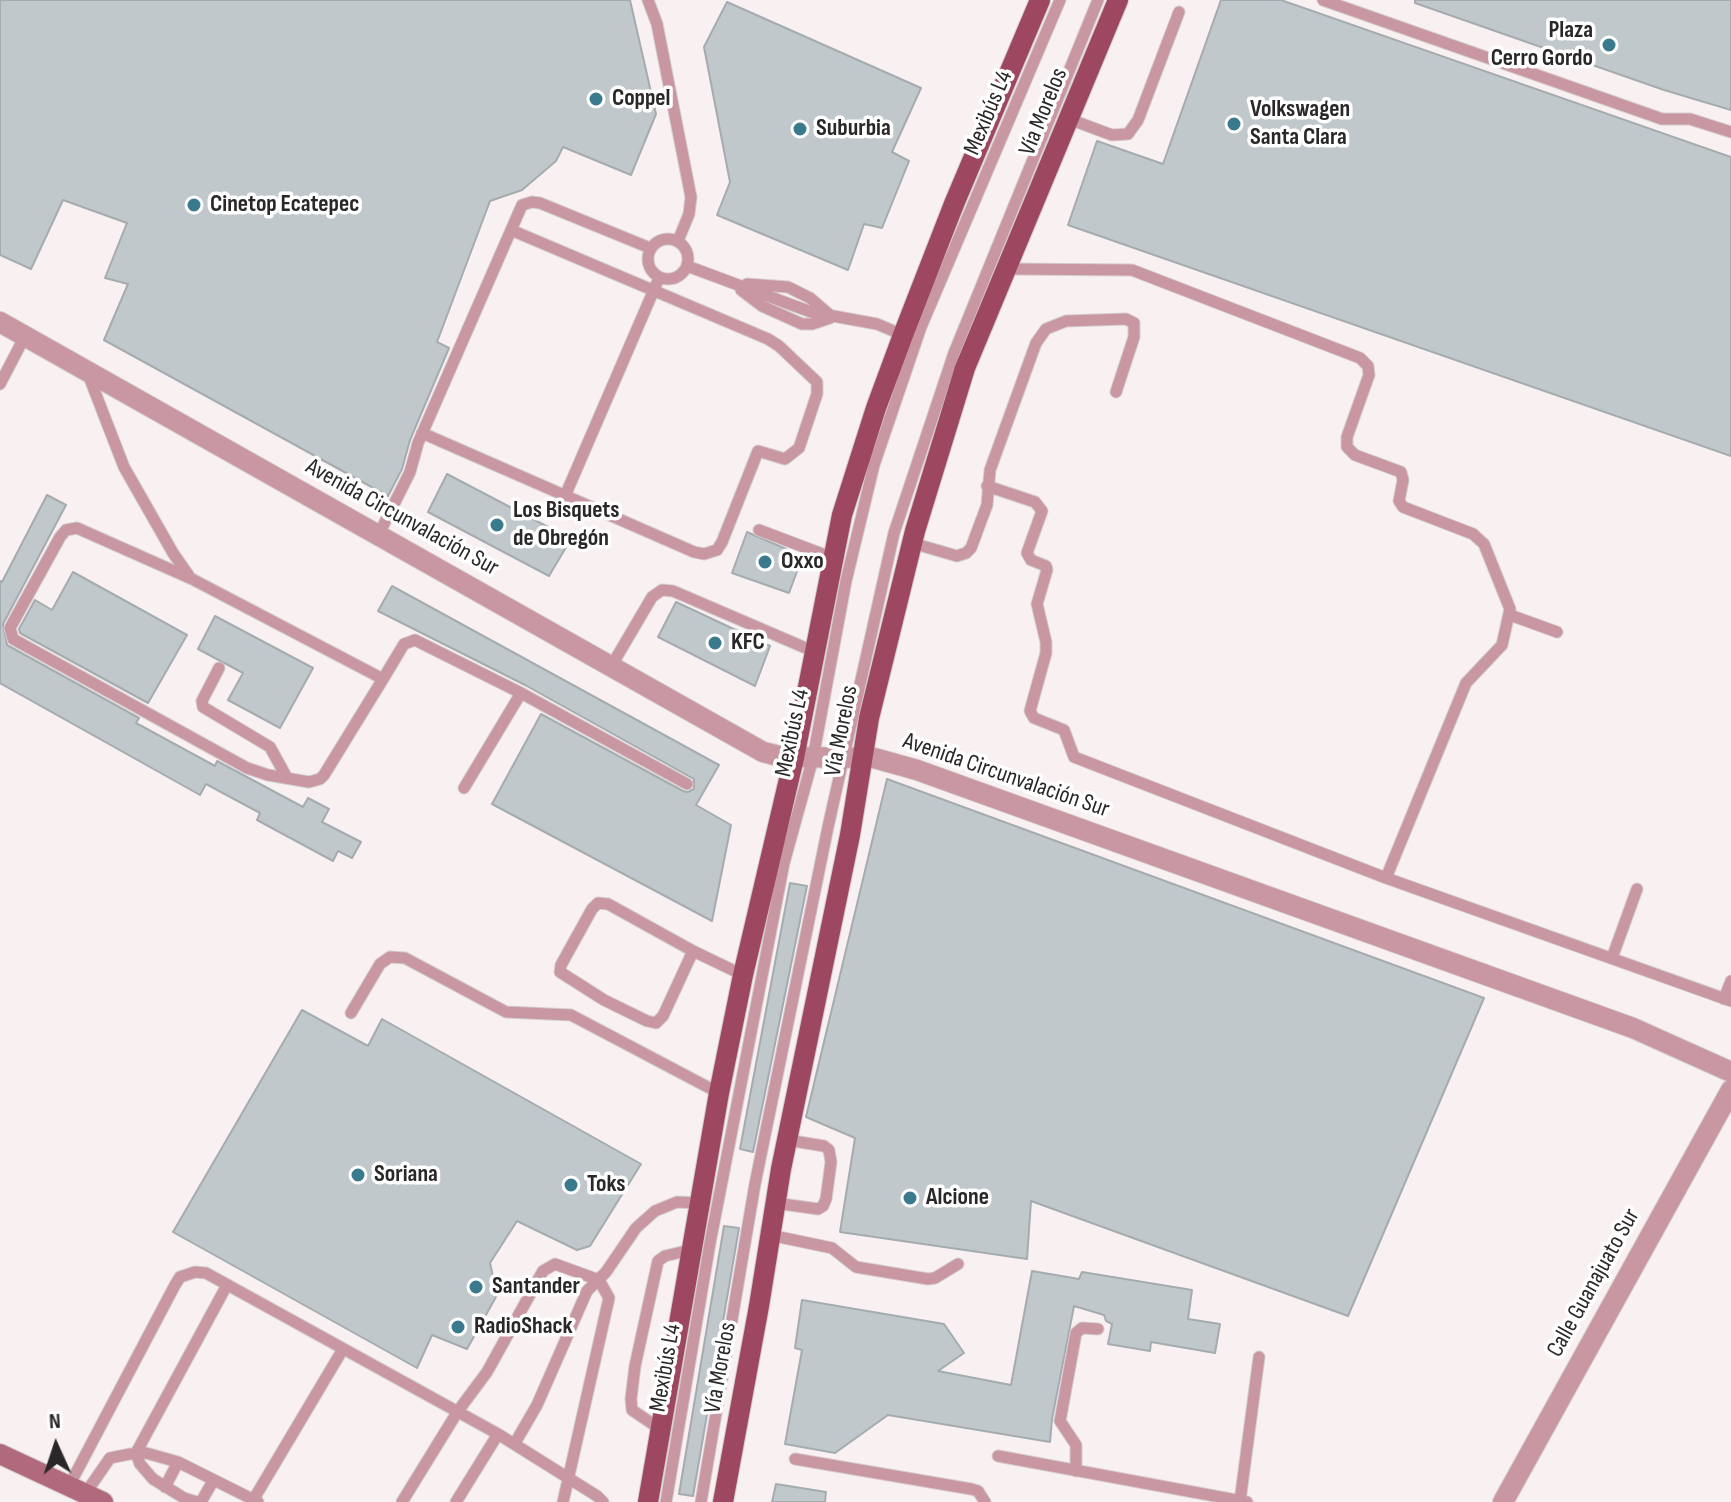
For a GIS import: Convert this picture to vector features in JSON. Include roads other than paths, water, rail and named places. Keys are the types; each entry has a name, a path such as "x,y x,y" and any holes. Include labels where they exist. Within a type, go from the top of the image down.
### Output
{"main road":[{"name":"Vía Morelos","path":"648,1502 719,1093 743,975 803,758 815,652 842,515 903,335 1040,0"},
{"name":"Vía Morelos","path":"723,1502 775,1203 850,835 853,758 869,718 912,543 965,368 1118,0"},
{"path":"0,1454 86,1494"}],"street":[{"name":"Avenida Circunvalación Sur","path":"0,322 763,752 803,758 889,762 917,770 1633,1028 1731,1072"},
{"name":"Calle Guanajuato Sur","path":"1503,1502 1731,1090"}],"lane":[{"path":"648,0 657,24 691,197 689,214 678,241"},
{"name":"Mexibús L4","path":"666,1502 710,1243 803,758 874,465 921,327 1060,0"},
{"path":"701,1502 755,1184 853,758 894,533 944,382 1098,0"},
{"path":"1323,0 1662,119 1690,119 1731,132"},
{"path":"1069,119 1112,135 1128,134 1138,120 1179,12"},
{"path":"378,536 410,472 422,433 522,205 540,203 650,248"},
{"path":"422,433 694,552 711,553 722,542 758,451 785,459 799,448 817,394 814,377 774,342 657,284 511,230"},
{"path":"565,496 657,284 647,262 650,248 663,239 678,241 685,246 687,266 678,277 657,284"},
{"path":"687,266 811,312 877,324 903,335"},
{"path":"1007,269 1132,270 1365,361 1369,375 1347,437 1347,447 1355,455 1401,472 1403,480 1399,501 1403,507 1479,539 1509,604 1510,615 1501,648 1466,683 1386,878"},
{"path":"912,543 957,556 971,548 987,505 990,470 1031,357 1046,329 1066,321 1126,319 1134,323 1134,337 1116,392"},
{"path":"0,384 25,336"},
{"path":"86,370 124,467 173,553 192,579"},
{"path":"987,486 1035,502 1042,511 1027,553 1031,560 1046,566 1047,570 1037,604 1047,647 1031,708 1034,718 1064,730 1074,757 1386,878 1728,1000 1731,981"},
{"path":"383,679 192,579 83,529 72,528 60,537 11,624 10,635 13,639 247,768 287,778 315,782 324,775 383,679 404,644 415,640 521,693 687,784"},
{"path":"759,530 833,558"},
{"path":"612,665 652,597 662,590 673,591 815,652"},
{"path":"1510,615 1557,632"},
{"path":"219,668 202,701 203,707 270,747 287,778"},
{"path":"464,788 521,693"},
{"path":"1612,958 1637,889"},
{"path":"693,951 660,1021 656,1023 604,1000 560,972 567,953 598,903 608,904 743,975"},
{"path":"351,1013 380,964 390,957 405,958 506,1012 571,1015 719,1093"},
{"path":"775,1203 818,1209 826,1199 831,1162 829,1150 824,1146 787,1140"},
{"path":"515,1443 537,1405 584,1296 636,1228 655,1211 677,1202 699,1203"},
{"path":"770,1235 832,1248 856,1267 928,1279 958,1264"},
{"path":"660,1429 632,1410 635,1366 658,1261 665,1256 690,1250"},
{"path":"402,1502 458,1411 487,1372 547,1267 562,1265 599,1280 608,1293 609,1304 563,1502"},
{"path":"86,1494 180,1277 187,1273 206,1273 515,1443 603,1502"},
{"path":"136,1453 227,1285"},
{"path":"1076,1471 1076,1445 1060,1421 1076,1333 1082,1328 1098,1329"},
{"path":"86,1494 110,1458 146,1453 178,1462 255,1501 343,1349"},
{"path":"998,1456 1244,1501 1259,1357"},
{"path":"456,1502 498,1434"},
{"path":"136,1453 145,1472 165,1487 199,1502 213,1481"},
{"path":"795,1459 971,1489 978,1491 985,1502"},
{"path":"165,1487 178,1462"}],"place":[{"name":"Plaza Cerro Gordo","path":"1609,45"},
{"name":"Coppel","path":"596,99"},
{"name":"Volkswagen Santa Clara","path":"1234,124"},
{"name":"Suburbia","path":"800,129"},
{"name":"Cinetop Ecatepec","path":"194,205"},
{"name":"Los Bisquets de Obregón","path":"497,525"},
{"name":"Oxxo","path":"765,562"},
{"name":"KFC","path":"715,643"},
{"name":"Soriana","path":"358,1175"},
{"name":"Toks","path":"571,1185"},
{"name":"Alcione","path":"910,1198"},
{"name":"Santander","path":"476,1287"},
{"name":"RadioShack","path":"458,1327"}]}
